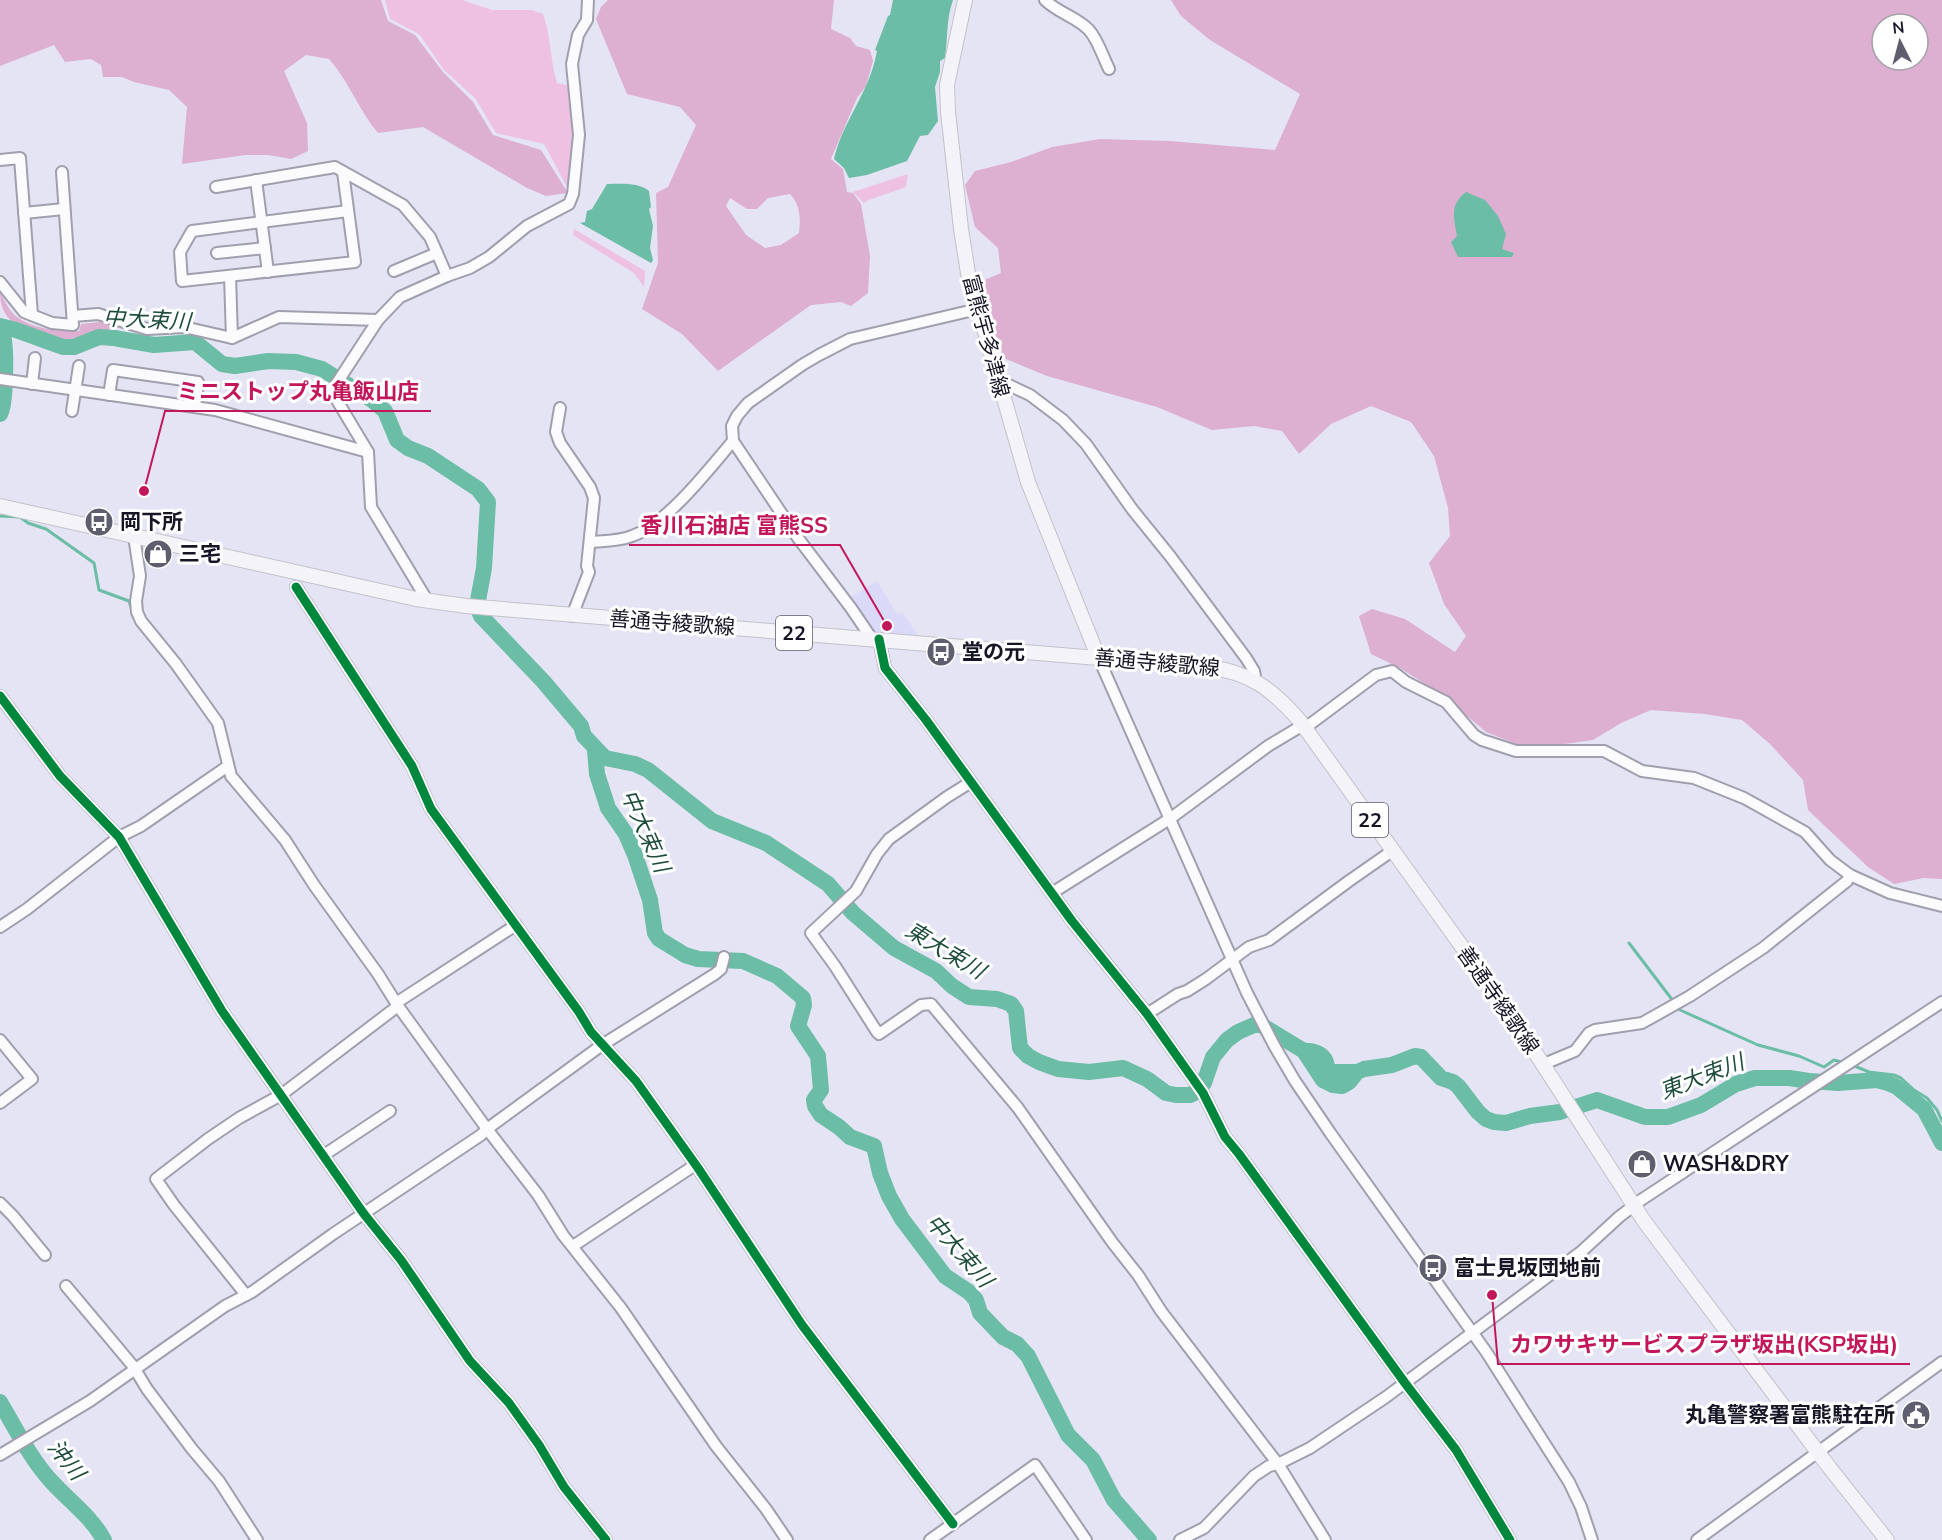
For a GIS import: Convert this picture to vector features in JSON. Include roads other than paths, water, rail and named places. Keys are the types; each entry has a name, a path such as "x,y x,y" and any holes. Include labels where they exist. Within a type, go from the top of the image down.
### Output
{"main road":[{"name":"富熊宇多津線","path":"965,0 947,85 961,229 968,273 1028,482 1100,659"},
{"name":"善通寺綾歌線","path":"0,506 427,600 466,606 1230,670 1256,682 1278,697 1304,727 1511,1015 1634,1206 1818,1452 1887,1540"}],"street":[{"path":"427,600 371,507 368,452 335,397 333,389 378,320 400,297 470,268 527,226 569,204 573,194 579,135 572,64 578,35 587,20 588,0"},
{"path":"1045,0 1053,8 1091,32 1109,69"},
{"path":"0,160 20,158 32,315"},
{"path":"216,187 334,167 403,205 430,237 447,276"},
{"path":"0,282 24,312 52,323 73,325 62,172"},
{"path":"343,172 355,262 182,280 180,252 192,231 348,211"},
{"path":"256,180 268,272"},
{"path":"24,213 64,209"},
{"path":"217,252 265,248"},
{"path":"394,271 437,253"},
{"path":"230,276 232,338"},
{"path":"978,309 850,339 802,364 748,403 732,426 732,441 798,538 876,639 885,668 1072,921 1147,1014 1203,1093 1225,1137 1456,1450 1510,1540"},
{"path":"73,316 98,314 147,329 184,327 232,338 279,317 378,320"},
{"path":"32,384 35,358"},
{"path":"72,411 78,366"},
{"path":"110,395 113,369 198,382 195,407"},
{"path":"0,379 195,407 368,452"},
{"path":"998,380 1030,395 1064,420 1086,444 1132,509 1246,658 1254,670 1256,682"},
{"path":"560,408 556,432 560,443 590,487 594,498 587,566 589,572 572,616"},
{"path":"591,542 630,537 647,530 693,486 732,441"},
{"path":"134,536 140,576 136,601 137,612 141,621 176,664 218,723 225,768 285,840 314,885 398,1003 519,1168 563,1235 574,1245 621,1308 716,1446 766,1509 787,1540"},
{"path":"296,587 412,766 431,809 603,1045 636,1081 802,1325 953,1524"},
{"path":"1100,659 1232,958 1275,1047 1331,1134 1487,1353 1569,1482 1581,1507 1592,1540"},
{"path":"1052,893 1171,818 1268,746 1304,727 1376,675 1392,671 1406,682 1446,702 1474,735 1493,745 1516,751 1604,751 1642,771 1694,778 1735,794 1805,832 1830,860 1850,875 1890,893 1942,906"},
{"path":"0,696 60,776 118,837 222,1011 364,1214 401,1260 470,1361 509,1402 539,1445 564,1487 606,1540"},
{"path":"0,927 27,909 118,837 141,826 225,768"},
{"path":"971,782 889,839 877,854 856,891 811,933 879,1034 921,1005 931,1004 1018,1108 1161,1311 1278,1464 1325,1540"},
{"path":"1147,1014 1206,979 1250,947 1269,940 1392,851"},
{"path":"1544,1064 1575,1051 1595,1030 1642,1023 1690,996 1763,948 1846,881 1850,875"},
{"path":"246,1296 156,1179 239,1118 281,1095 398,1003 516,924"},
{"path":"0,1455 90,1401 225,1306 246,1296 333,1233 481,1135 603,1045 715,974 724,960"},
{"path":"1180,1540 1204,1528 1254,1476 1269,1466 1310,1448 1405,1383 1582,1251 1634,1206 1942,1002"},
{"path":"0,1040 32,1079 0,1103"},
{"path":"324,1155 367,1132 390,1111"},
{"path":"574,1245 695,1165"},
{"path":"0,1203 45,1254"},
{"path":"66,1286 134,1369 192,1449 219,1481 257,1540"},
{"path":"1697,1540 1942,1362"},
{"path":"930,1540 1035,1466 1086,1540"}],"waterway":[{"name":"東大束川","path":"0,326 63,347 74,347 99,337 154,345 195,342 222,364 235,366 268,361 296,362 322,369 372,400 385,411 397,440 408,448 428,456 478,489 488,502 484,568 477,606 481,616 543,681 581,726 584,736 605,758 635,764 648,770 712,821 766,843 828,884 853,913 894,948 936,971 952,986 969,997 997,999 1011,1004 1016,1011 1020,1048 1039,1062 1058,1069 1089,1072 1123,1068 1147,1079 1166,1093 1190,1095 1204,1083 1213,1057 1227,1040 1238,1032 1254,1025 1261,1025 1304,1051 1323,1080 1333,1085 1342,1086 1349,1082 1357,1072 1364,1069 1392,1065 1415,1056 1421,1057 1441,1078 1458,1086 1486,1119 1506,1123 1530,1116 1560,1112 1597,1100 1645,1117 1668,1117 1701,1105 1736,1084 1755,1078 1789,1078 1838,1083 1877,1080 1897,1087 1924,1109 1942,1143"},
{"path":"0,327 4,339 5,367 0,414"},
{"path":"0,516 20,517 28,523 46,529 94,563 99,590 129,601 132,610"},
{"path":"173,669 187,688"},
{"name":"中大束川","path":"595,750 597,774 608,808 626,834 635,855 650,900 655,933 659,939 685,955 698,959 743,961 777,976 803,998 804,1005 798,1026 818,1056 821,1090 814,1100 815,1106 821,1115 850,1137 874,1146 880,1173 889,1196 902,1219 945,1276 969,1292 976,1300 980,1313 1003,1337 1017,1344 1028,1356 1068,1435 1093,1460 1114,1500 1149,1540"},
{"path":"1629,943 1680,1010 1758,1045 1799,1056 1824,1067 1834,1060 1845,1063"},
{"path":"1304,1051 1320,1054 1326,1062 1328,1072 1357,1072"},
{"path":"1852,1065 1869,1072 1901,1078 1927,1098 1937,1110 1942,1121"},
{"name":"沖川","path":"0,1402 36,1463 86,1516 104,1540"}],"place":[{"name":"ミニストップ丸亀飯山店","path":"144,491"},
{"name":"岡下所","path":"99,522"},
{"name":"三宅","path":"158,554"},
{"name":"香川石油店 富熊SS","path":"887,626"},
{"name":"堂の元","path":"941,652"},
{"name":"WASH&DRY","path":"1642,1164"},
{"name":"富士見坂団地前","path":"1433,1268"},
{"name":"カワサキサービスプラザ坂出(KSP坂出)","path":"1492,1295"},
{"name":"丸亀警察署富熊駐在所","path":"1916,1415"}]}
